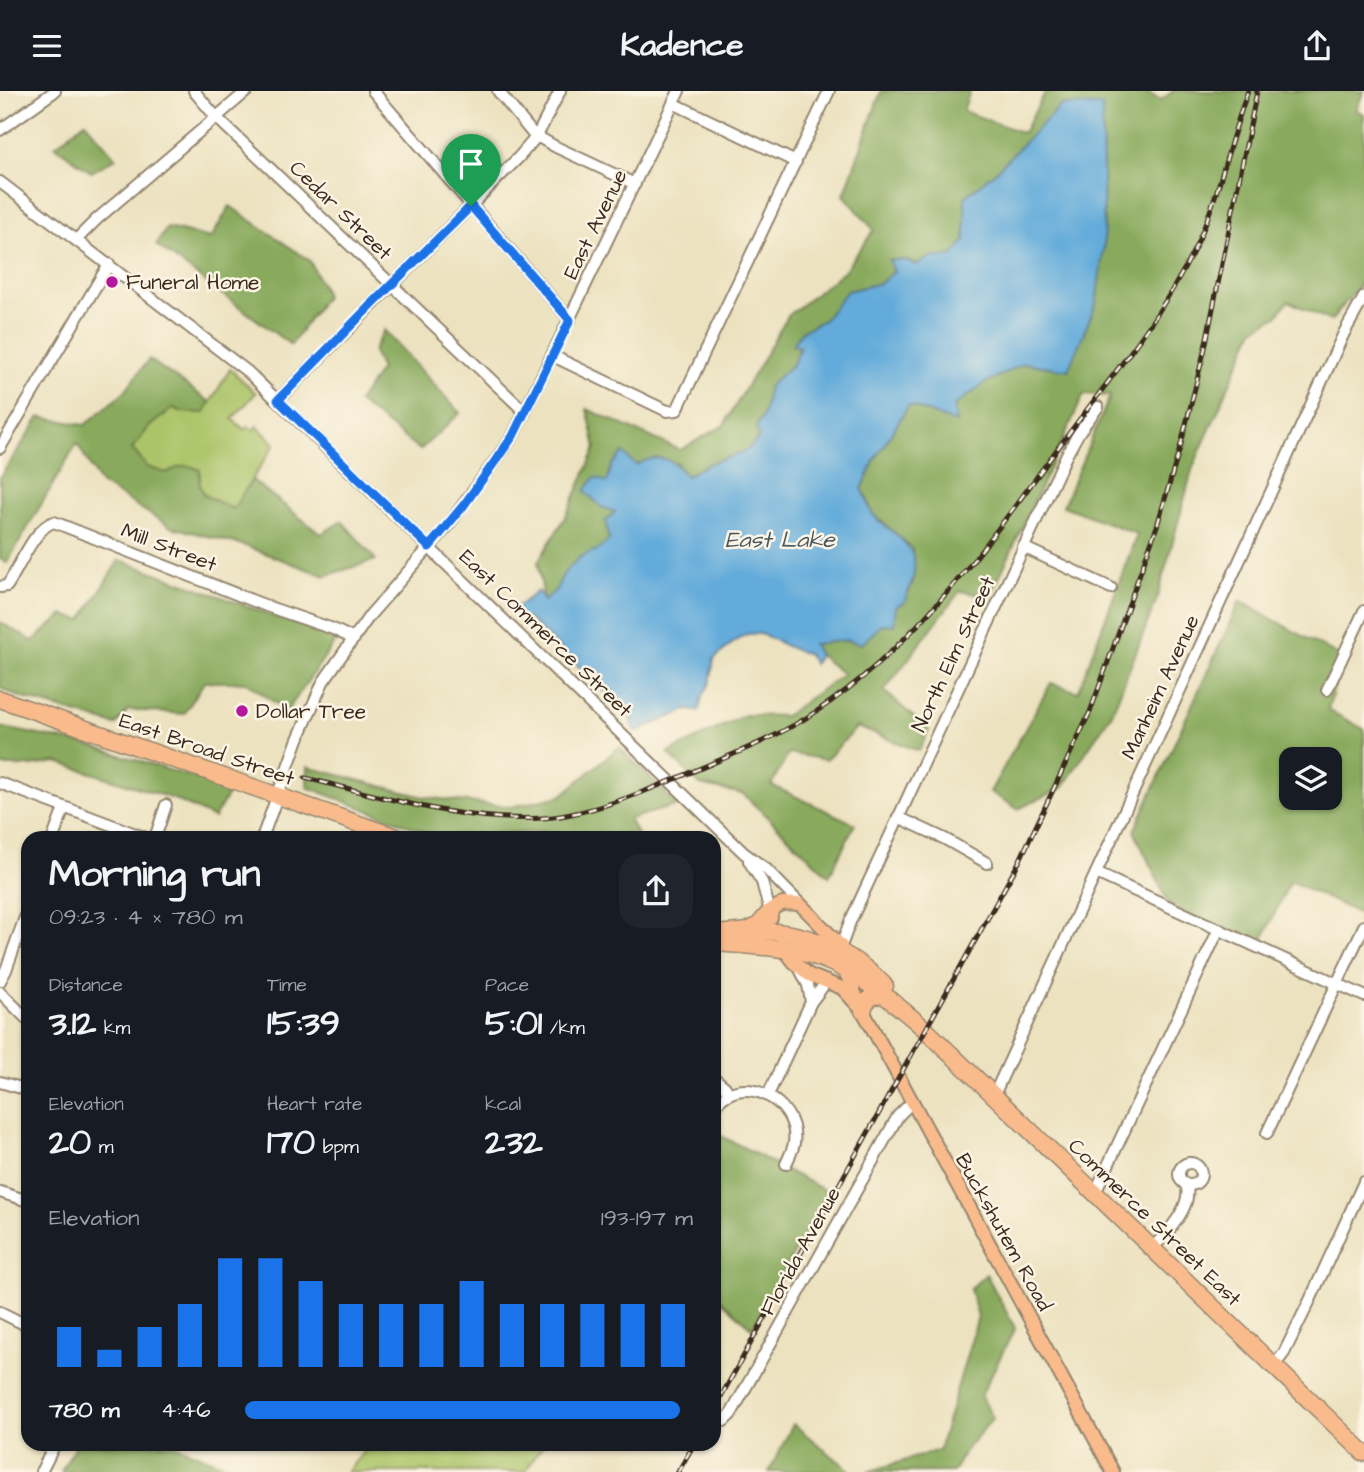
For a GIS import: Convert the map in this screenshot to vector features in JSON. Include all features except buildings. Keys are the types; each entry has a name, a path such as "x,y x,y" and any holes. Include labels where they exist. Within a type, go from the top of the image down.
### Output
{"highway":[{"name":"East Broad Street","path":"0,699 379,831"},
{"path":"738,937 758,926 770,912"},
{"path":"721,941 775,932 821,942 842,955"},
{"path":"721,935 738,937 789,956 803,953 842,955"},
{"name":"Commerce Street East","path":"842,955 917,1021"},
{"name":"Commerce Street East","path":"842,955 874,975 917,1021 1364,1453"},
{"path":"863,1011 872,996 885,995"}],"main road":[{"path":"800,904 783,903 770,912 775,932 789,956 809,975 846,991 863,1011"},
{"name":"Commerce Street East","path":"800,904 829,932 842,955"},
{"path":"827,981 842,955"},
{"path":"842,955 863,1011"},
{"name":"Buckshutem Road","path":"863,1011 1113,1472"}],"street":[{"path":"0,130 55,91"},
{"name":"Cedar Street","path":"194,91 216,117 526,412"},
{"path":"76,240 247,91"},
{"path":"373,91 570,320"},
{"path":"498,91 537,136 635,184"},
{"path":"278,400 537,136 560,91"},
{"name":"East Avenue","path":"264,831 315,697 388,591 464,505 513,436 679,91"},
{"path":"553,356 673,412 681,404 829,91"},
{"path":"673,103 796,162"},
{"name":"East Commerce Street","path":"0,182 213,342 278,400 744,853 766,869 800,904"},
{"path":"0,448 109,264"},
{"name":"Manheim Avenue","path":"994,1094 1344,333 1364,297"},
{"name":"North Elm Street","path":"842,955 850,922 1023,547 1079,432 1098,407"},
{"name":"Mill Street","path":"0,587 8,586 39,532 48,523 54,522 354,639"},
{"path":"1023,547 1111,588"},
{"path":"1327,690 1364,611"},
{"path":"0,783 127,831"},
{"path":"157,831 166,805"},
{"path":"56,831 64,808"},
{"path":"898,817 987,863"},
{"path":"744,853 762,882 770,912"},
{"path":"1096,873 1364,996"},
{"path":"829,932 840,930 850,922"},
{"path":"1267,1133 1364,926"},
{"path":"0,981 21,928"},
{"path":"1095,1193 1219,929"},
{"path":"789,956 806,980 811,1002"},
{"path":"768,1095 811,1002 827,981"},
{"path":"0,992 21,1013"},
{"path":"0,1081 21,1088"},
{"path":"721,1084 729,1094"},
{"path":"721,1098 729,1094 750,1091 768,1095 783,1107 791,1121 794,1140 786,1164"},
{"name":"Florida Avenue","path":"721,1420 731,1414 898,1116 912,1102"},
{"path":"1274,1366 1284,1353 1306,1309 1364,1182"},
{"path":"1153,1248 1171,1229 1183,1209 1188,1191 1186,1185"},
{"path":"0,1192 21,1199"},
{"path":"0,1312 21,1322"},
{"path":"41,1472 52,1451"}],"green space":[{"path":"881,91 970,91 963,111 1023,133 1046,91 1144,91 1161,100 1173,91 1364,91 1356,110 1364,114 1364,280 1331,321 1288,301 1277,316 1254,329 1193,467 1158,596 1112,713 1062,788 1018,809 990,792 1051,683 1078,692 1137,534 1063,506 1110,396 1084,394 990,597 960,591 884,691 929,730 919,751 857,727 826,760 789,753 771,785 855,824 829,876 743,794 700,785 668,753 745,715 785,716 843,674 819,655 812,644 848,640 862,644 896,606 904,603 913,582 912,548 872,513 862,489 874,461 909,405 956,422 954,406 985,383 1024,363 1068,370 1096,304 1104,244 1102,106 995,172 965,197 965,241 952,256 929,258 917,265 905,260 890,261 894,271 881,283 848,291 824,320 802,331 793,345 800,346 793,364 769,386 763,416 756,427 759,437 749,448 708,464 685,477 677,463 612,465 607,482 615,512 606,521 609,540 599,549 580,557 564,573 556,590 544,602 538,562 567,514 596,448 587,409 680,450 724,425 788,316 844,271 874,230 844,195"},
{"path":"85,122 116,158 91,172 55,146"},
{"path":"230,206 310,261 326,295 291,345 156,245 167,228 211,238"},
{"path":"384,330 460,413 420,450 358,402 381,369 373,352"},
{"path":"149,359 210,402 204,413 183,412 173,408 150,426 132,449 147,467 166,473 183,466 200,470 200,485 204,495 233,509 252,480 321,534 342,521 376,560 325,576 243,545 171,527 100,483 77,443 7,563 0,559 0,477 40,417 85,425 124,392"},
{"path":"230,369 256,393 232,419 245,430 248,426 253,430 257,426 275,444 233,509 204,495 200,485 147,467 132,449 150,426 173,407 183,412 204,413"},
{"path":"119,560 337,639 287,711 246,682 204,682 184,714 128,710 116,725 17,696 0,688 0,622 33,641 63,615 82,620"},
{"path":"1240,601 1342,658 1328,710 1364,729 1364,916 1290,881 1259,947 1170,906 1134,831"},
{"path":"0,727 88,745 231,789 214,818 174,799 57,762 31,766 0,766"},
{"path":"619,747 678,805 629,819 635,831 423,831 307,787 308,767 424,797 510,807 561,796"},
{"path":"721,1136 828,1192 752,1328 721,1300"},
{"path":"986,1274 1015,1328 981,1395 993,1418 967,1448 953,1472 867,1472 939,1450 978,1317 970,1289"},
{"path":"793,1424 852,1472 769,1472"},
{"path":"72,1451 190,1451 240,1472 61,1472"},
{"path":"364,1451 538,1451 525,1472 347,1472"}],"water":[{"name":"East Lake","path":"1061,105 1102,106 1104,244 1096,304 1068,370 1024,363 985,383 954,406 956,423 909,405 874,461 862,489 875,517 903,540 915,564 904,603 896,606 894,625 882,624 862,644 848,640 813,644 819,655 814,664 807,653 760,634 745,635 714,659 710,683 702,697 699,711 687,710 637,731 633,729 630,716 530,620 520,617 513,610 538,591 544,601 556,590 564,573 580,557 599,549 609,540 606,521 615,512 601,507 585,491 595,477 607,482 612,465 623,453 636,465 658,458 670,461 686,476 708,464 738,454 755,443 759,437 756,427 763,416 769,386 793,364 800,347 792,345 802,331 824,320 847,291 881,283 894,271 889,260 905,260 917,265 929,258 952,256 965,241 965,197 995,172"}],"railway":[{"path":"305,778 452,812 513,818 561,816 597,808 687,774 786,730 817,711 890,653 953,585 1118,370 1166,301 1202,233 1248,91"},
{"path":"721,1396 1019,862 1090,712 1157,526 1180,448 1205,348 1257,91"},
{"path":"678,1472 690,1451"}],"place":[{"name":"Funeral Home","path":"112,282"},
{"name":"Dollar Tree","path":"242,711"}],"route":[{"path":"471,206 570,320 513,436 464,505 429,547 278,400 471,206"}]}
